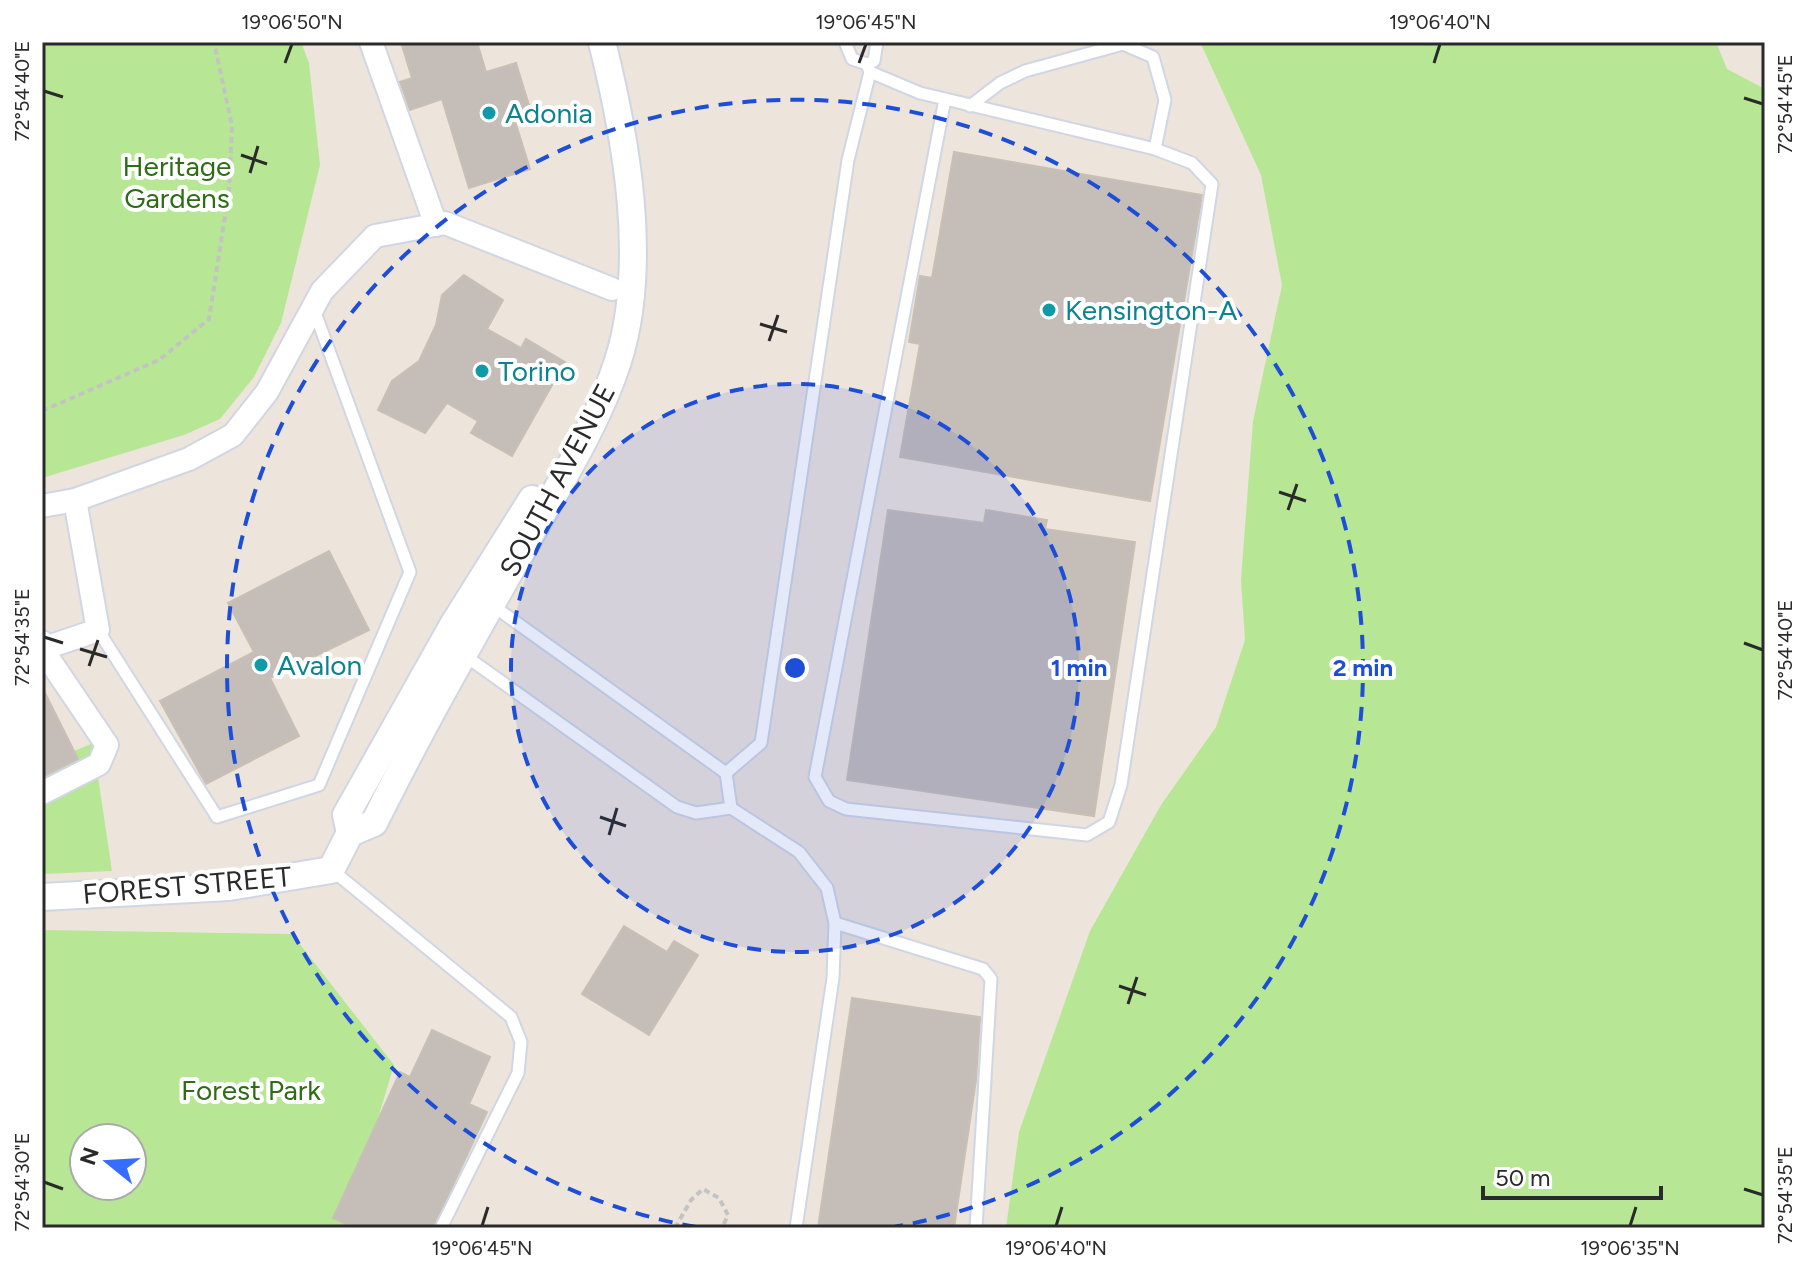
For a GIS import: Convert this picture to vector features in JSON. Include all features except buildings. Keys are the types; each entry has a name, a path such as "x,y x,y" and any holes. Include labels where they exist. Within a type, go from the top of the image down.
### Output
{"street":[{"path":"371,42 436,225"},
{"path":"350,833 346,815 453,625 547,474 603,363 616,258 605,113 586,42"},
{"name":"SOUTH AVENUE","path":"331,870 350,833 374,823 462,654 595,418 619,359 629,296 632,235 623,124 602,42"},
{"path":"42,506 75,500 189,459 233,435 267,392 322,291 375,236 445,223 612,289"},
{"path":"42,793 99,764 107,745 43,646 98,630 75,500"},
{"name":"FOREST STREET","path":"42,897 229,887 331,870"}],"lane":[{"path":"845,42 852,59 945,99 1155,149 1192,163 1212,184 1121,785 1109,822 1087,835 846,809 829,801 815,777 945,99"},
{"path":"726,773 761,743 848,160 868,68 874,61 877,42"},
{"path":"970,106 1000,83 1025,71 1123,44 1153,57 1165,100 1155,149"},
{"path":"98,630 217,817 319,785 410,572 313,307"},
{"path":"491,605 726,773 731,808"},
{"path":"462,654 677,807 696,813 731,808 799,852 827,888 835,923 833,978 796,1228"},
{"path":"331,870 511,1017 521,1042 518,1073 441,1228"},
{"path":"835,923 983,969 991,979 976,1228"}],"path":[{"path":"42,411 159,360 209,319 229,191 232,126 214,42"},
{"path":"675,1228 691,1200 703,1189 719,1198 728,1215 722,1228"}],"green space":[{"name":"Heritage Gardens","path":"42,42 301,42 309,63 320,165 281,323 254,377 220,419 184,435 42,478"},
{"path":"1200,42 1716,42 1727,69 1765,89 1765,1228 1006,1228 1019,1132 1090,931 1161,805 1216,727 1245,640 1241,580 1253,421 1282,285 1261,175"},
{"path":"93,743 112,871 42,874 42,765"},
{"name":"Forest Park","path":"42,930 292,934 394,1065 345,1228 42,1228"}],"place":[{"name":"Adonia","path":"489,113"},
{"name":"Kensington-A","path":"1049,310"},
{"name":"Torino","path":"482,371"},
{"name":"Avalon","path":"261,665"}]}
